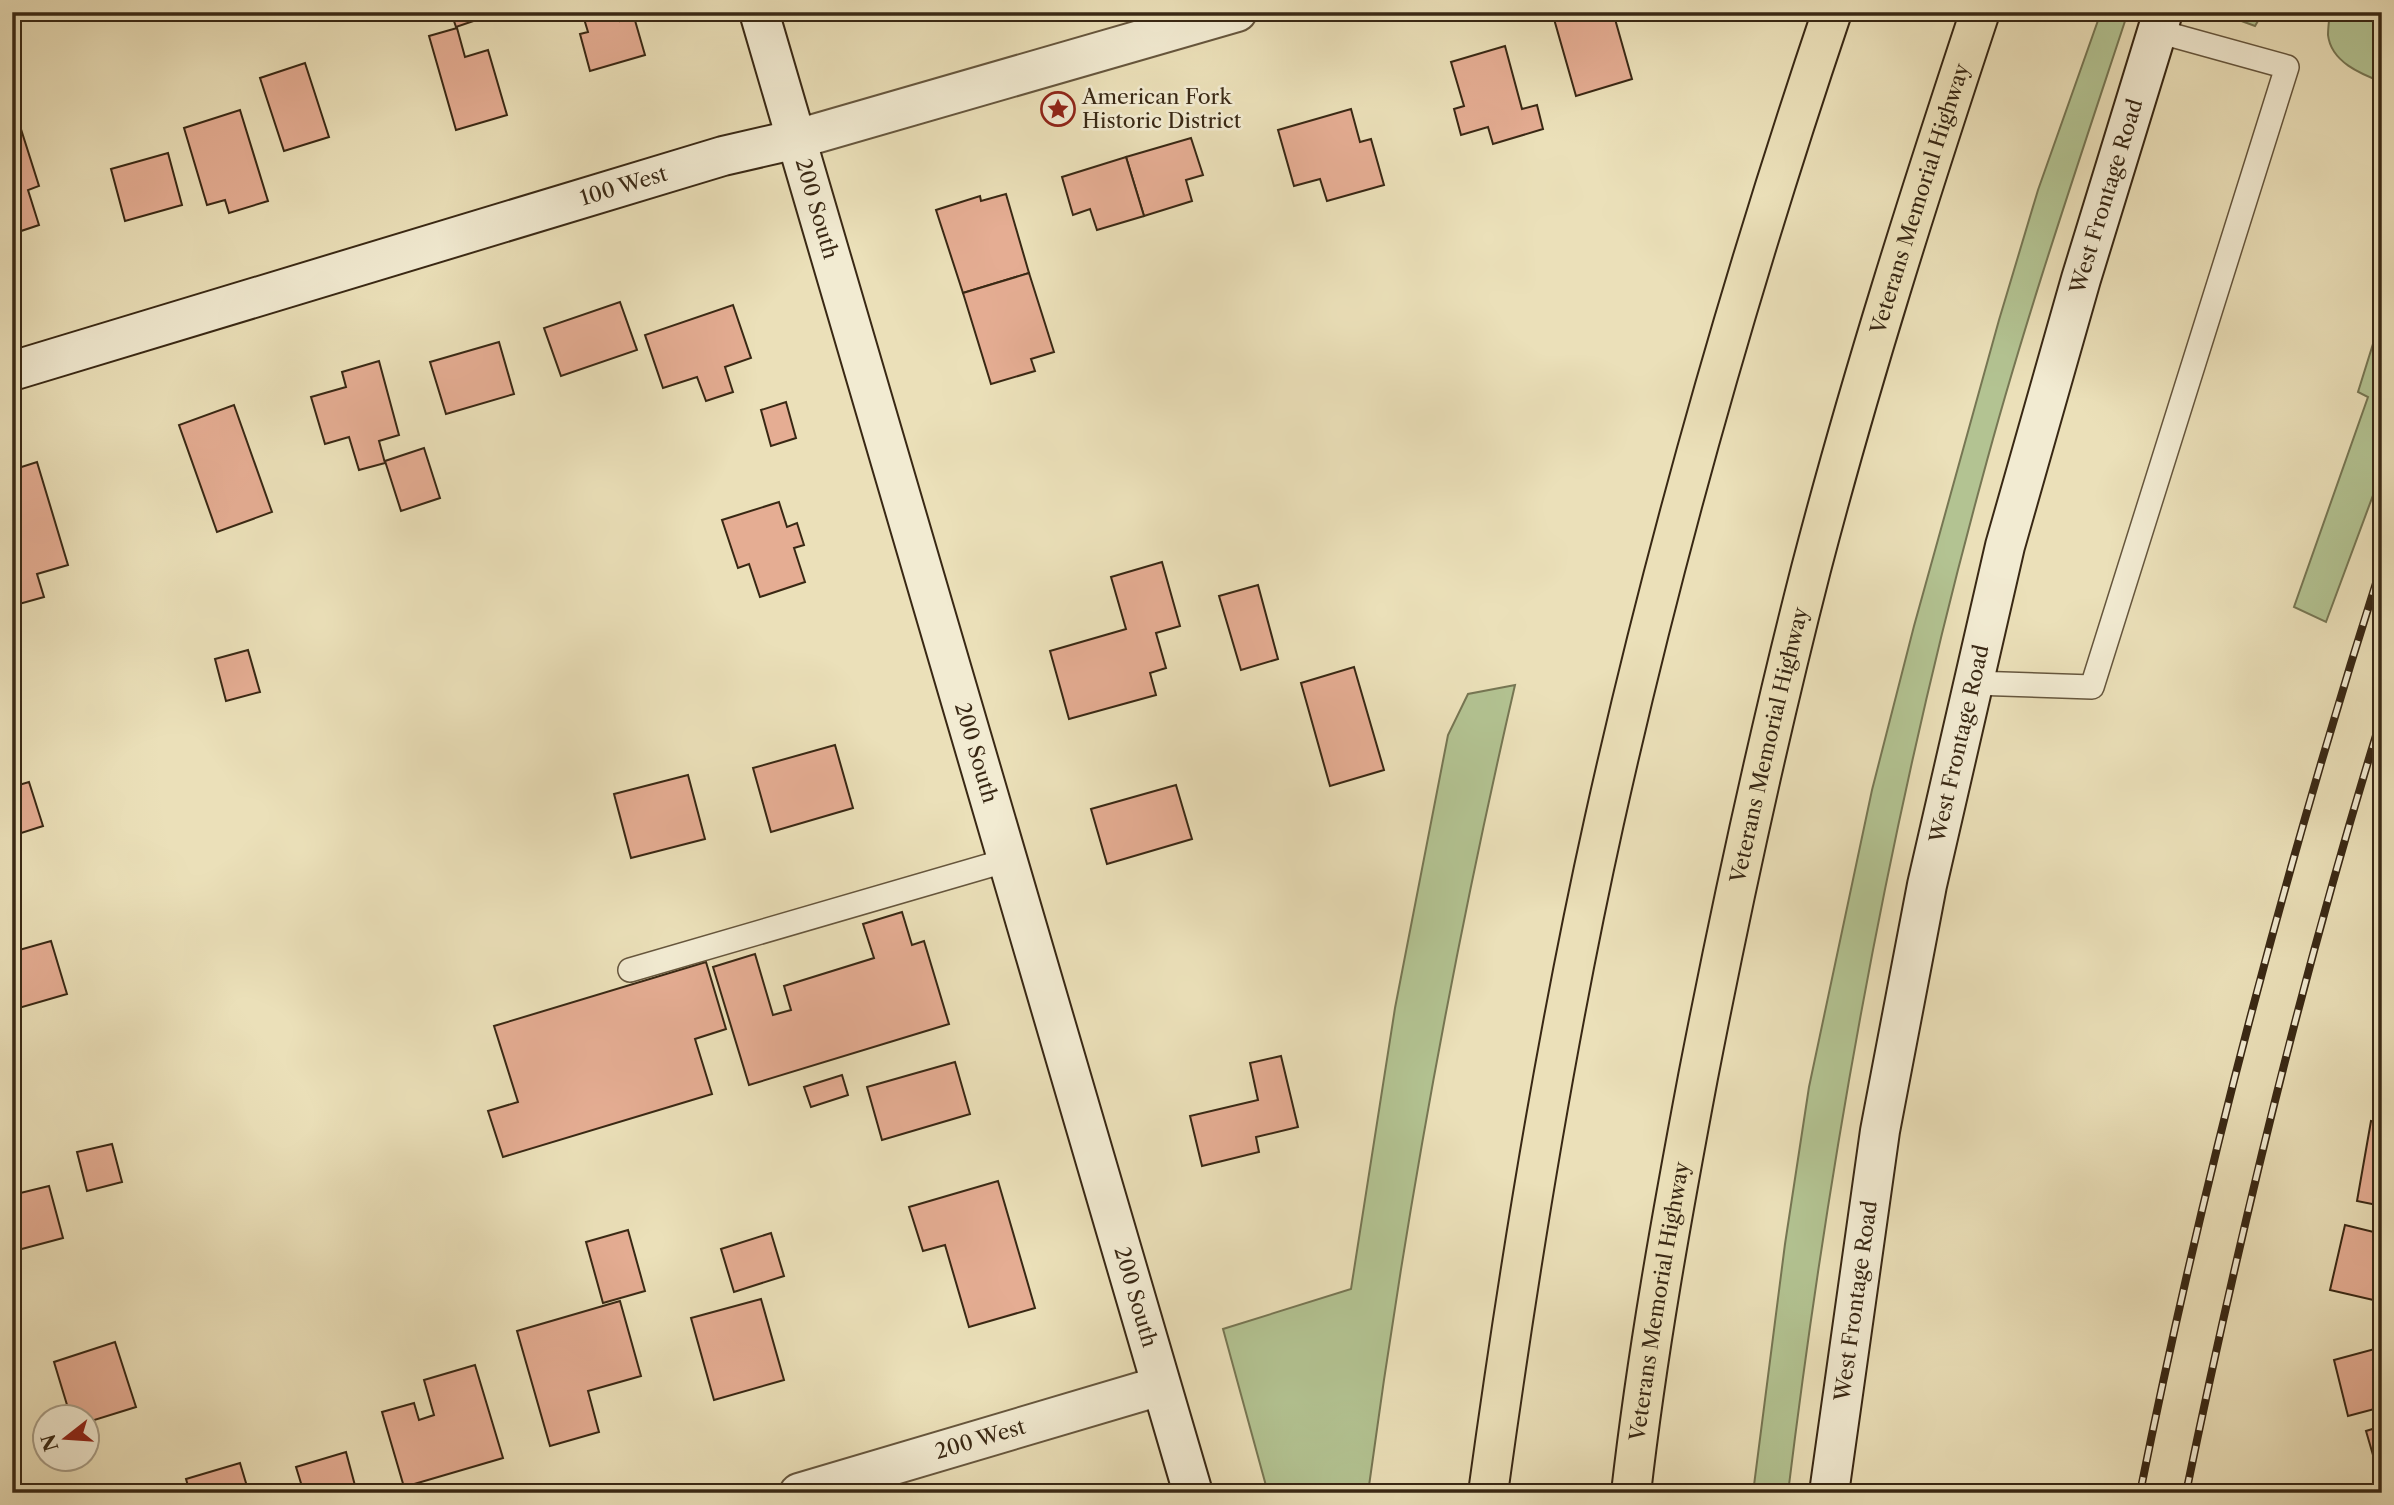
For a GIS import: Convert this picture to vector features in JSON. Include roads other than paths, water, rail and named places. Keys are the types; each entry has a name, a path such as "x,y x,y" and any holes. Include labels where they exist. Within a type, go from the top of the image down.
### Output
{"highway":[{"path":"1488,1493 1511,1326 1535,1184 1604,823 1708,407 1782,161 1832,12"},
{"name":"Veterans Memorial Highway","path":"1631,1493 1679,1175 1717,981 1777,706 1854,415 1930,161 1980,12"}],"street":[{"name":"200 South","path":"759,12 1193,1493"},
{"name":"100 West","path":"12,372 723,156 797,139 1237,12"},
{"name":"West Frontage Road","path":"1829,1493 1880,1131 1927,885 2005,546 2081,279 2160,22"},
{"name":"200 West","path":"799,1493 1160,1386"}],"lane":[{"path":"1973,683 2092,687 2287,67 2160,22"},
{"path":"630,970 1008,860"}],"railway":[{"path":"2140,1493 2191,1258 2248,1025 2312,794 2382,564"},
{"path":"2186,1493 2228,1297 2275,1102 2326,908 2382,716"}],"place":[{"name":"American Fork Historic District","path":"1058,109"}]}
